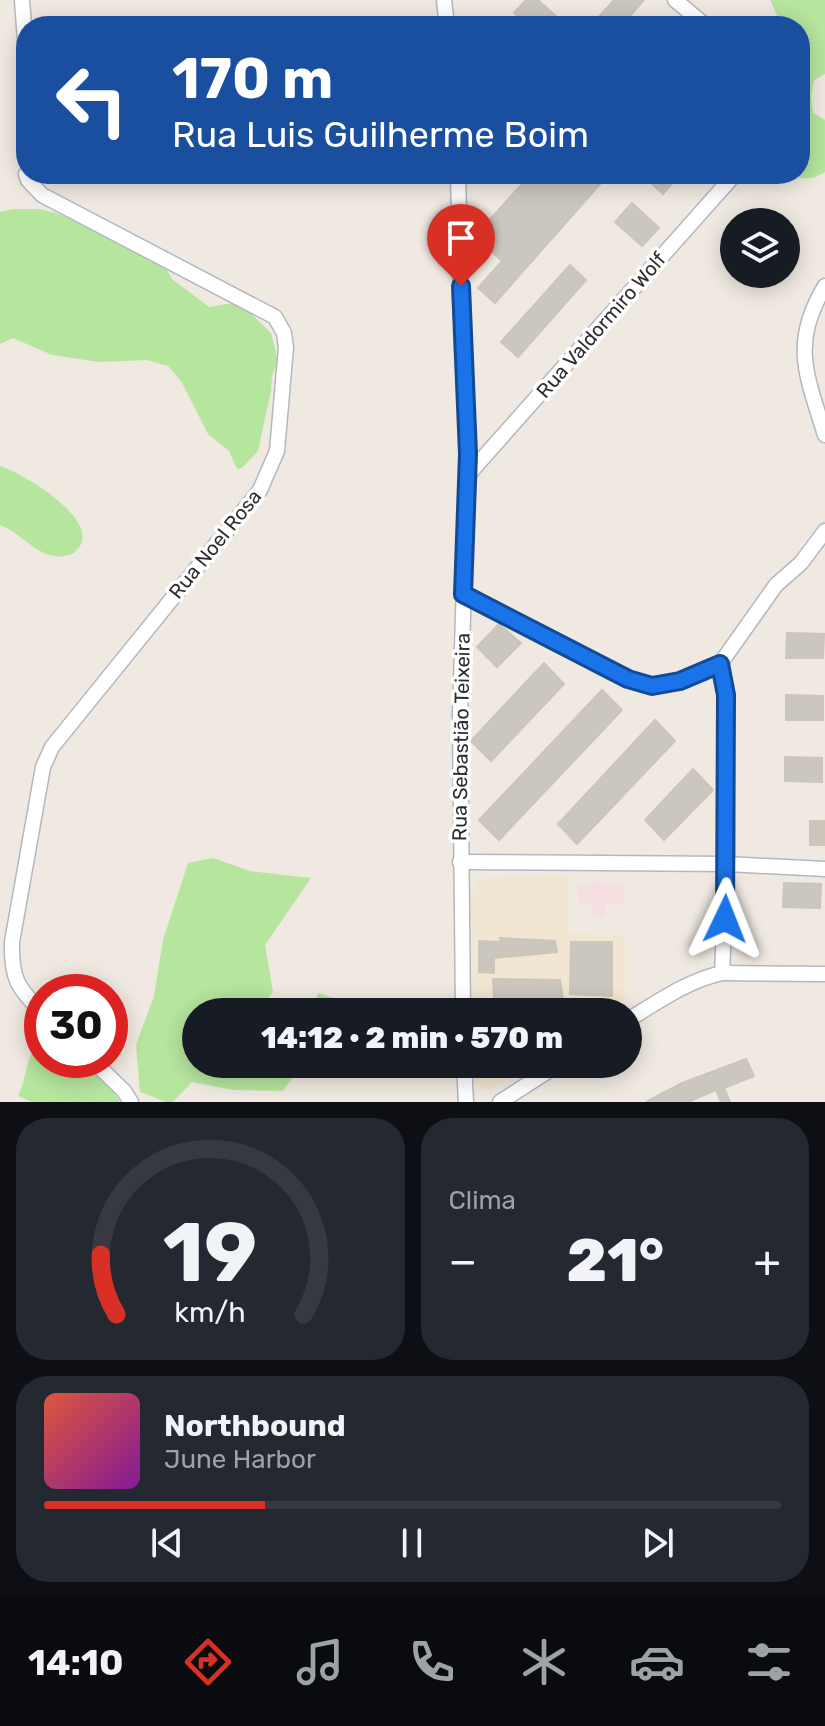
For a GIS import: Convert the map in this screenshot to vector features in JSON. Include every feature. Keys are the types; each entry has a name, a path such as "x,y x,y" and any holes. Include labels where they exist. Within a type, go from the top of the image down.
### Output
{"street":[{"path":"675,0 694,16"},
{"name":"Rua Noel Rosa","path":"24,995 13,975 11,959 43,767 52,747 260,490 277,451 286,347 284,333 275,317 263,309 42,195 32,184"},
{"name":"Rua Sebastião Teixeira","path":"458,184 467,476 460,862 463,998"},
{"name":"Rua Valdormiro Wolf","path":"467,476 726,184"},
{"path":"824,430 807,374 803,349 806,325 825,286"},
{"path":"463,594 628,679 652,686 680,681 720,664 767,596 801,563 825,531"},
{"path":"720,664 726,695 727,864 722,973"},
{"path":"460,862 727,864 825,869"},
{"path":"642,1011 682,986 722,973 825,974"},
{"path":"111,1078 131,1102"},
{"path":"465,1078 466,1102"},
{"path":"500,1102 537,1078"}],"shaded area":[{"path":"568,875 568,934 625,935 625,998 473,998 471,898 478,879"},
{"path":"591,882 624,886 623,905 606,904 604,916 592,915 593,904 578,903 578,885 591,886"},
{"path":"509,1078 492,1090 483,1091 476,1087 474,1080"}],"green space":[{"path":"770,0 825,0 825,74 814,80 811,96 813,113 825,120 825,172 814,177 810,178 810,16 777,16"},
{"path":"13,209 57,213 164,265 172,279 209,307 239,302 271,333 278,361 272,376 258,451 242,468 237,469 229,451 208,434 181,381 168,366 147,360 99,362 52,355 13,338 0,344 0,212"},
{"path":"0,466 38,485 76,519 82,531 82,542 74,553 53,556 44,553 0,525"},
{"path":"213,858 250,871 311,878 265,945 273,992 268,998 182,998 182,1078 292,1078 283,1091 233,1090 192,1082 173,1102 140,1092 136,1045 154,996 163,940 188,863"},
{"path":"319,993 332,998 316,998"},
{"path":"24,1078 103,1078 120,1102 32,1102 18,1096"}],"building":[{"path":"526,0 538,0 556,16 517,16 514,13"},
{"path":"614,0 644,0 630,16 600,16"},
{"path":"522,184 600,184 495,303 478,288 502,261 475,236"},
{"path":"652,184 672,184 663,194"},
{"path":"632,203 659,228 642,246 615,222"},
{"path":"570,265 586,280 518,357 501,342"},
{"path":"499,624 521,643 497,667 477,647"},
{"path":"787,633 824,634 823,658 786,658"},
{"path":"544,663 564,684 491,761 471,741"},
{"path":"602,690 622,710 499,840 479,820"},
{"path":"786,695 823,696 823,720 786,720"},
{"path":"655,720 675,741 577,844 558,824"},
{"path":"785,757 822,758 822,782 785,781"},
{"path":"693,769 713,790 664,840 645,820"},
{"path":"810,821 825,821 825,845 810,845"},
{"path":"784,883 821,884 820,908 783,907"},
{"path":"500,938 555,941 557,952 494,958 494,973 479,972 479,941 501,942"},
{"path":"571,942 612,942 612,996 570,994"},
{"path":"493,979 560,980 563,998 494,998"},
{"path":"746,1059 754,1076 724,1088 730,1102 721,1102 716,1090 688,1102 646,1102 682,1083"}],"route":[{"path":"461,286 468,454 463,594 628,679 652,686 680,681 720,664 726,695 725,919"}]}
